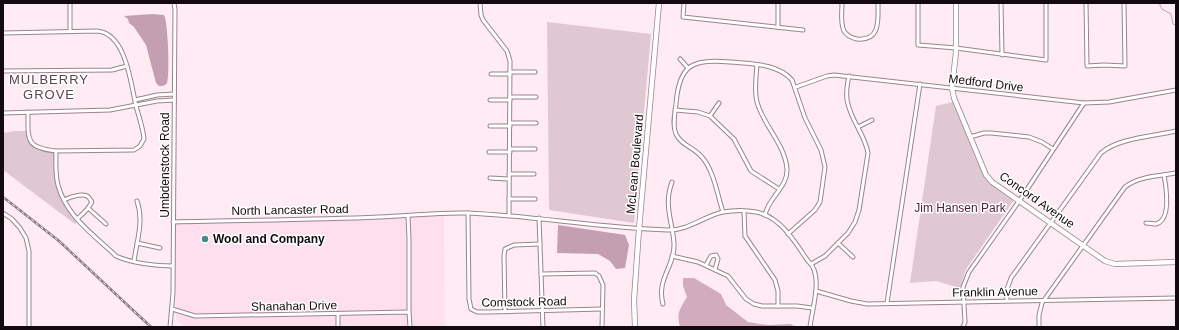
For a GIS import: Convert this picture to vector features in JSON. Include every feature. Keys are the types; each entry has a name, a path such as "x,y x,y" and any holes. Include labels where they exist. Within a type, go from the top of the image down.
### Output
{"street":[{"path":"70,3 70,32"},
{"name":"Umbdenstock Road","path":"170,326 172,309 174,3"},
{"path":"480,3 482,20 507,51 510,61 509,216"},
{"name":"McLean Boulevard","path":"634,327 634,300 639,229 659,3"},
{"path":"684,3 683,16 803,30"},
{"path":"778,3 778,27"},
{"path":"842,3 842,25 846,33 851,38 856,39 864,39 873,34 878,25 878,3"},
{"path":"918,3 918,45 956,48 1046,60 1046,3"},
{"name":"Concord Avenue","path":"956,3 956,48 952,88 954,98 986,175 992,182 1105,261 1115,264 1176,262"},
{"path":"1001,3 1002,55"},
{"path":"1086,3 1087,66 1125,65 1124,3"},
{"path":"3,33 97,31 107,34 121,50 127,66 144,139 140,146 134,150 43,150 32,144 28,133 28,112"},
{"path":"680,59 688,68"},
{"path":"723,212 710,170 704,160 695,151 683,144 676,134 674,123 678,85 688,68 699,62 709,60 774,67 782,71 792,80 796,87 805,118 821,150 825,167 820,202 815,210 788,234"},
{"path":"758,65 755,90 757,101 760,111 785,158 787,168 785,180 768,205 765,215 780,224 811,264 815,278 816,292 812,308 810,327"},
{"path":"3,71 112,70 127,66"},
{"path":"491,74 535,72"},
{"name":"Medford Drive","path":"796,87 827,76 849,76 1084,103 1109,102 1176,90"},
{"path":"811,264 825,256 848,233 855,222 859,210 867,168 868,153 866,144 847,104 846,93 849,76"},
{"path":"887,303 920,84"},
{"path":"135,100 157,95 174,94"},
{"path":"490,100 536,97"},
{"path":"3,113 110,110 157,101 174,100"},
{"path":"710,116 719,103"},
{"path":"963,327 965,322 964,287 969,272 1019,201 1084,103"},
{"path":"675,110 698,112 710,116 734,139 752,171 779,189"},
{"path":"858,127 872,120"},
{"path":"490,126 536,123"},
{"path":"1007,300 1006,292 1011,278 1052,223 1097,157 1108,147 1118,143 1176,131"},
{"path":"970,137 984,133 991,133 1029,137 1042,142 1053,149"},
{"path":"489,152 535,149"},
{"path":"56,151 56,174 58,185 64,200 76,219 116,256 124,260 162,266 172,266"},
{"path":"1039,327 1040,311 1044,300 1126,187 1140,179 1176,172"},
{"path":"509,174 534,174"},
{"path":"1146,223 1156,224 1163,220 1166,214 1167,193 1164,175"},
{"path":"490,178 509,179"},
{"path":"663,304 663,279 672,256 674,244 668,207 672,182"},
{"path":"64,200 84,195 87,196 91,202 88,208 76,219"},
{"path":"509,199 535,199"},
{"path":"134,261 136,243 141,223 137,201"},
{"path":"88,208 106,224"},
{"path":"744,211 745,236 775,280 778,290 778,306"},
{"name":"North Lancaster Road","path":"173,222 468,213 539,218 639,229 671,230 682,229 723,212 744,211 758,212 765,215"},
{"path":"3,213 12,219 20,228 26,238 29,250 29,327"},
{"name":"Comstock Road","path":"468,213 468,299 471,309 477,312 602,310"},
{"path":"408,216 410,327"},
{"path":"539,218 543,327"},
{"path":"136,243 160,248"},
{"path":"838,243 853,257"},
{"path":"505,311 504,256 506,249 514,245 540,244"},
{"path":"672,256 706,265 728,276 746,299 754,304 762,306 797,306 812,308"},
{"path":"706,265 711,256 717,256 718,259 715,270"},
{"path":"541,274 595,273 599,276 602,280 602,327"},
{"name":"Franklin Avenue","path":"816,292 867,304 1007,300 1176,298"},
{"name":"Shanahan Drive","path":"172,309 195,316 409,312"},
{"path":"338,314 338,327"}],"shaded area":[{"path":"152,14 164,15 167,27 168,78 167,83 162,86 159,86 156,83 146,45 134,27 129,23 128,19 124,16"},
{"path":"444,214 445,327 185,327 176,319 174,223"},
{"path":"558,225 625,235 629,245 625,268 616,269 610,261 598,254 557,253"},
{"path":"683,278 694,278 721,294 726,305 748,322 768,325 790,324 797,327 680,327 678,318 687,297 683,286"}],"green space":[{"path":"547,22 651,34 634,223 549,210"},
{"name":"Jim Hansen Park","path":"953,102 981,170 993,184 1014,200 966,269 960,288 936,281 910,283 936,106"},
{"path":"26,131 27,138 32,146 41,151 54,153 55,174 58,190 65,206 77,222 75,224 3,170 3,133"}],"waterway":[{"path":"1159,3 1162,9 1171,14 1173,24 1176,25"}],"railway":[{"path":"3,197 59,241 151,327"}],"place":[{"name":"Wool and Company","path":"205,239"}],"district":[{"name":"MULBERRY GROVE","path":"49,86"}]}
